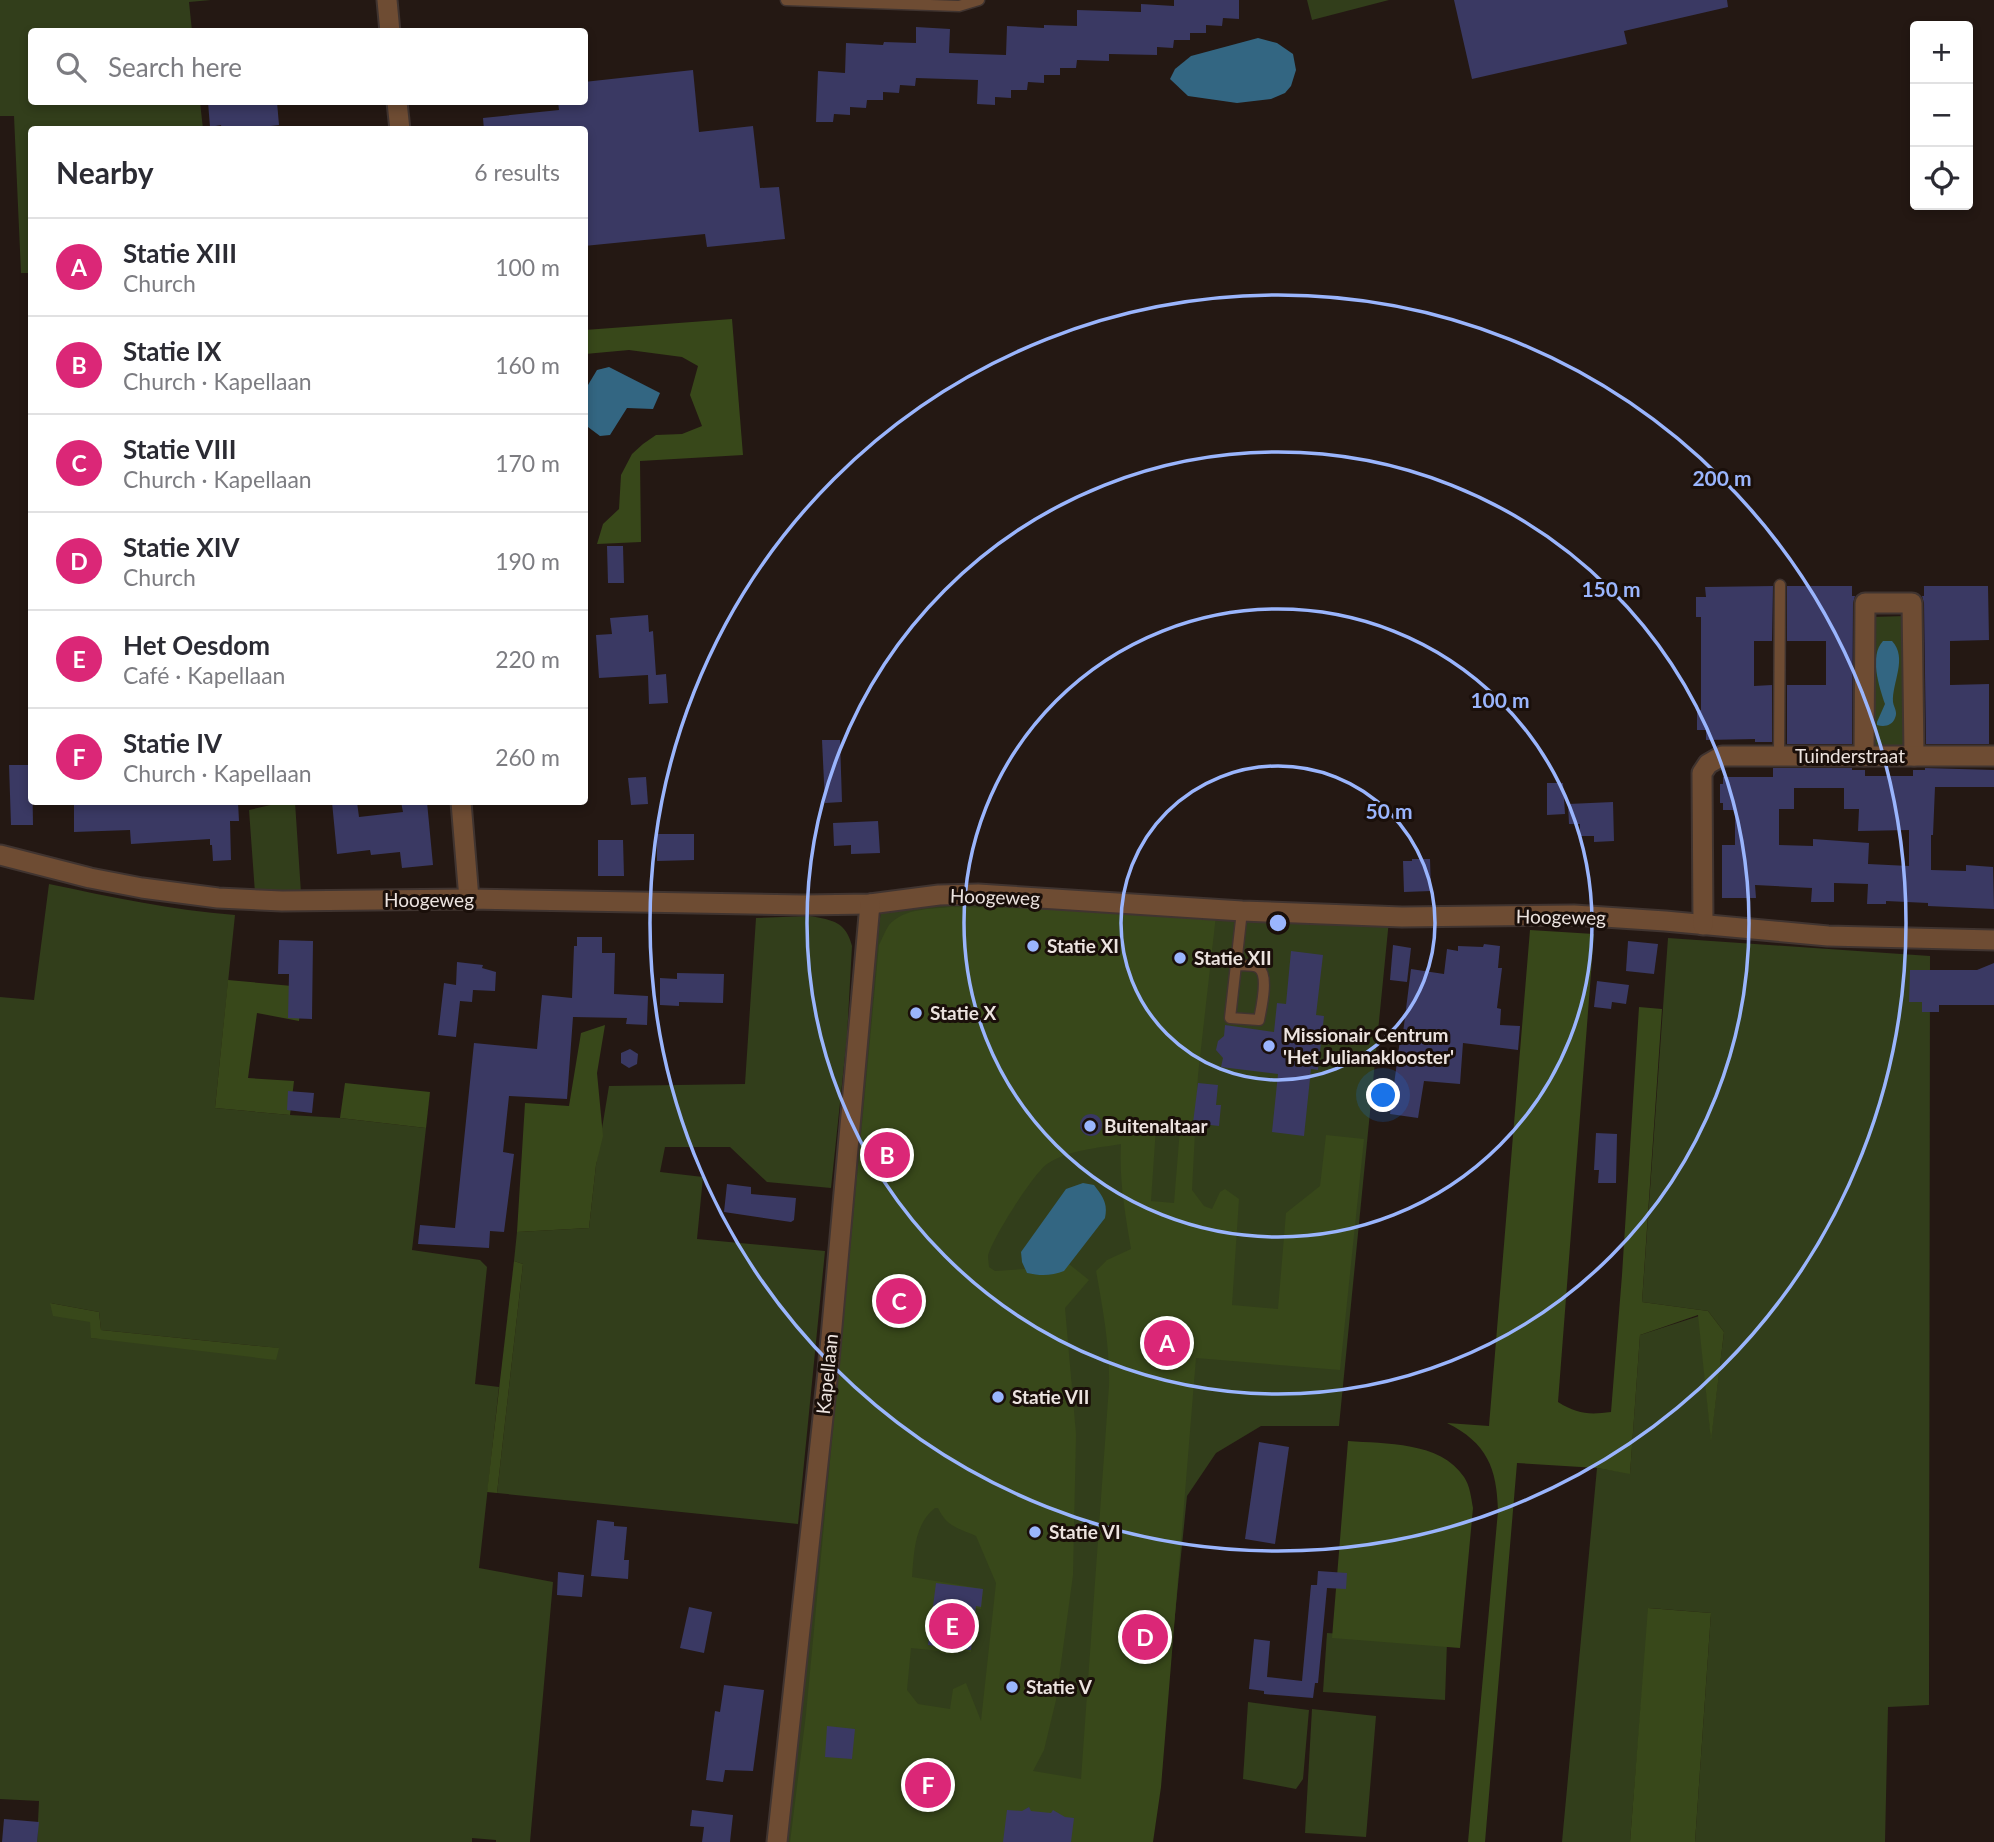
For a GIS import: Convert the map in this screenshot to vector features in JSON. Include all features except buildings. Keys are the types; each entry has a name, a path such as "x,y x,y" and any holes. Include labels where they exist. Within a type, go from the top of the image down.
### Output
{"street":[{"path":"387,0 390,28"},
{"path":"397,105 400,126"},
{"path":"1864,756 1865,603 1912,603 1914,756"},
{"name":"Tuinderstraat","path":"1703,925 1702,773 1707,764 1722,755 1994,756"},
{"path":"461,805 469,899"},
{"name":"Hoogeweg","path":"0,855 129,886 218,898 282,901 469,899 790,905 870,904 939,895 978,894 1242,911 1413,917 1574,915 1828,936 1994,940"},
{"name":"Kapellaan","path":"777,1842 828,1371 870,904"}],"lane":[{"path":"786,0 959,6 979,0"},
{"path":"1779,755 1780,585"},
{"path":"1236,965 1256,967 1261,971 1264,985 1259,1020 1230,1018 1242,911"}],"green space":[{"path":"0,0 211,0 189,2 192,28 28,28 28,105 200,105 203,126 28,126 28,273 21,273 14,116 0,116"},
{"path":"1307,0 1389,0 1312,20"},
{"path":"732,319 743,455 640,461 641,542 597,544 603,524 619,509 621,475 632,454 656,435 682,434 702,426 690,395 698,366 682,357 629,350 588,354 588,330"},
{"path":"1906,616 1909,745 1869,747 1872,617"},
{"path":"271,805 295,805 301,893 255,893 249,810"},
{"path":"49,884 165,906 235,915 215,1108 426,1128 412,1250 480,1260 487,1267 475,1384 499,1387 479,1568 553,1582 530,1842 496,1842 472,1838 472,1842 37,1842 39,1801 0,1799 0,997 34,1000","holes":["50,1303 99,1312 101,1330 278,1348 91,1338 91,1321"]},
{"path":"976,901 1389,920 1339,1426 1261,1426 1216,1453 1187,1496 1152,1842 779,1842 881,909"},
{"path":"952,907 1216,915 1198,1075 1192,1190 1204,1206 1212,1209 1220,1192 1225,1189 1239,1199 1232,1305 1278,1309 1286,1213 1320,1186 1326,1135 1364,1139 1340,1370 1196,1358 1161,1787 1153,1842 790,1842 806,1714 879,945 889,925 902,915 918,910","holes":["1156,1127 1180,1129 1174,1203 1151,1201","1121,1144 1122,1184 1131,1249 1107,1260 1096,1271 1107,1343 1109,1386 1081,1779 1033,1771 1044,1750 1056,1700 1073,1575 1076,1434 1065,1308 1089,1280 1069,1264 1050,1274 1027,1273 1025,1269 995,1271 989,1267 988,1256 1014,1207 1041,1170 1055,1159 1093,1148","938,1508 949,1523 976,1536 996,1583 981,1721 966,1683 953,1689 950,1709 918,1704 907,1690 911,1648 954,1655 955,1650 971,1652 976,1608 981,1609 983,1589 912,1577 916,1540 928,1515"]},
{"path":"810,916 837,923 846,932 852,946 847,1037 831,1188 767,1182 730,1147 665,1147 660,1172 703,1177 697,1239 825,1251 798,1524 497,1493 523,1264 514,1261 517,1232 589,1228 609,1086 745,1084 756,918"},
{"path":"1530,930 1594,934 1558,1402 1583,1413 1611,1412 1639,1007 1662,1009 1642,1302 1708,1311 1724,1332 1711,1441 1698,1315 1640,1335 1630,1474 1597,1468 1517,1463 1485,1842 1468,1842 1498,1511 1495,1482 1487,1458 1472,1439 1447,1423 1489,1426"},
{"path":"1668,938 1930,956 1929,1705 1888,1707 1885,1842 1695,1842 1711,1613 1649,1608 1630,1842 1562,1842 1597,1468 1630,1473 1640,1335 1699,1316 1711,1437 1724,1332 1708,1311 1642,1302"},
{"path":"228,980 303,987 299,1021 257,1013 248,1078 294,1081 290,1115 215,1108"},
{"path":"605,1025 597,1073 603,1136 596,1165 589,1228 517,1232 525,1103 569,1106 581,1033"},
{"path":"345,1083 430,1092 426,1128 340,1118"},
{"path":"514,1261 523,1264 497,1493 487,1492"},
{"path":"50,1303 99,1312 101,1330 279,1348 276,1360 91,1338 90,1322 53,1316"},
{"path":"1348,1441 1395,1444 1427,1451 1454,1465 1466,1480 1473,1508 1460,1648 1332,1638"},
{"path":"1648,1608 1711,1613 1695,1842 1630,1842"},
{"path":"1327,1633 1447,1641 1445,1700 1323,1692"},
{"path":"1248,1702 1309,1710 1303,1779 1296,1789 1243,1779"},
{"path":"1312,1709 1376,1716 1366,1837 1305,1833"}],"water":[{"path":"1258,38 1277,43 1293,54 1296,70 1291,86 1285,93 1271,99 1237,103 1188,96 1170,79 1175,69 1191,56"},
{"path":"609,367 660,393 653,409 627,408 610,435 600,436 588,427 588,385 597,370"},
{"path":"1883,641 1892,641 1897,648 1899,662 1893,694 1896,716 1892,723 1882,726 1877,725 1877,722 1885,704 1876,663"},
{"path":"1083,1183 1094,1185 1100,1193 1105,1204 1105,1218 1064,1271 1046,1275 1027,1273 1021,1252 1066,1189"}],"place":[{"name":"Statie XI","path":"1033,946"},
{"name":"Statie XII","path":"1180,958"},
{"name":"Statie X","path":"916,1013"},
{"name":"Missionair Centrum 'Het Julianaklooster'","path":"1269,1046"},
{"name":"Buitenaltaar","path":"1090,1126"},
{"name":"Statie IX","path":"887,1155"},
{"name":"Statie VIII","path":"899,1301"},
{"name":"Statie XIII","path":"1167,1343"},
{"name":"Statie VII","path":"998,1397"},
{"name":"Statie VI","path":"1035,1532"},
{"name":"Het Oesdom","path":"952,1626"},
{"name":"Statie XIV","path":"1145,1637"},
{"name":"Statie V","path":"1012,1687"},
{"name":"Statie IV","path":"928,1785"}]}
